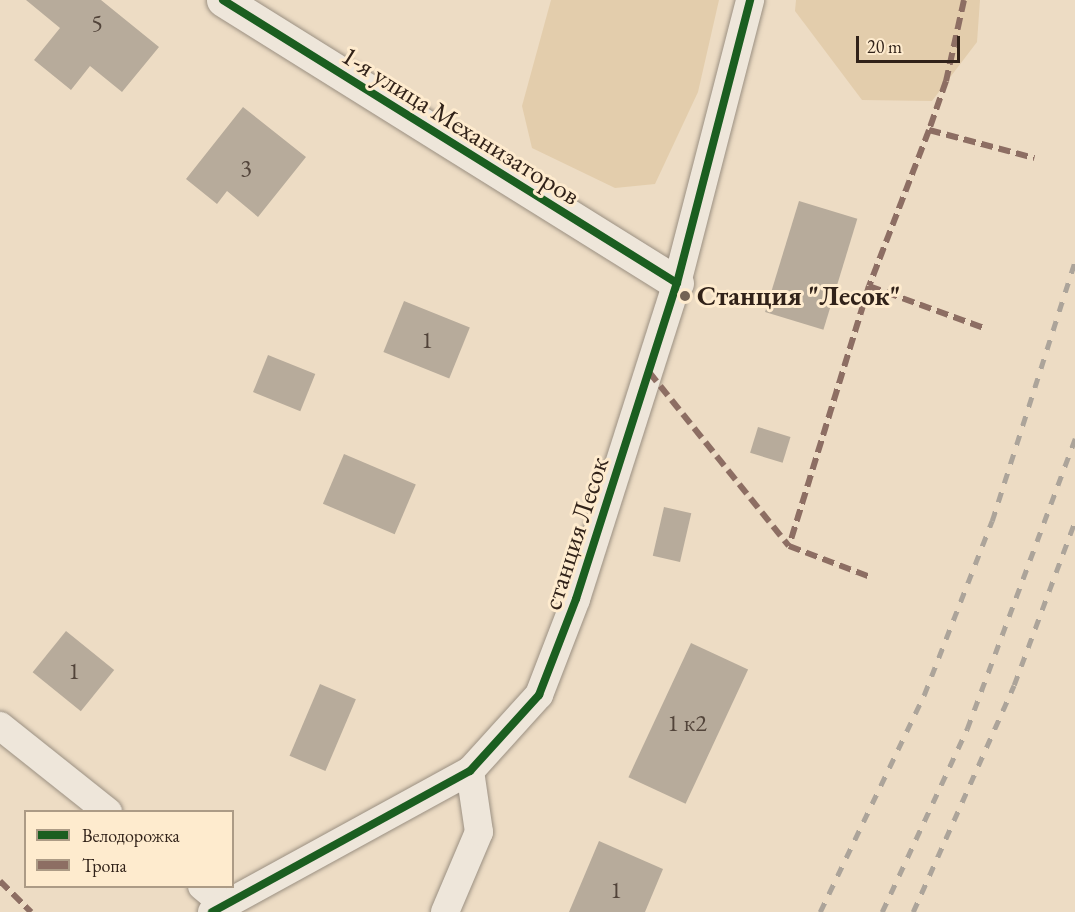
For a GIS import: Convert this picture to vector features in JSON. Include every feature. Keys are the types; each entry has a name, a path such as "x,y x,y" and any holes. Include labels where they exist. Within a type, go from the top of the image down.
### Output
{"street":[{"name":"1-я улица Механизаторов","path":"223,0 677,284"},
{"name":"станция Лесок","path":"219,909 470,771 539,695 576,599 677,284 750,0"},
{"path":"0,726 105,810"},
{"path":"445,912 479,832 470,771"},
{"path":"203,888 219,909"}],"shaded area":[{"path":"551,0 719,0 698,92 655,184 615,188 532,148 522,106"},
{"path":"796,0 980,0 977,42 932,101 862,100 795,11"}],"building":[{"path":"26,0 101,0 159,47 122,92 90,66 71,90 34,60 60,28"},
{"path":"243,107 306,157 258,217 227,191 217,204 186,179"},
{"path":"799,201 857,219 823,330 765,312"},
{"path":"404,301 470,328 449,379 383,352"},
{"path":"268,355 315,374 300,411 253,392"},
{"path":"758,427 791,437 783,463 750,453"},
{"path":"344,454 416,484 395,534 323,504"},
{"path":"664,507 691,513 680,562 653,556"},
{"path":"66,631 114,670 81,711 33,672"},
{"path":"691,643 748,670 686,804 628,777"},
{"path":"320,684 356,699 325,771 290,756"},
{"path":"599,841 663,869 645,912 569,912"}],"railway":[{"path":"820,912 924,695 992,521 1075,261"},
{"path":"882,912 967,729 1075,438"},
{"path":"913,912 1014,685 1075,521"}],"marked path":[{"path":"964,0 946,81 929,130 1034,158"},
{"path":"929,130 869,286 984,328"},
{"path":"869,286 789,546 870,577"},
{"path":"649,372 789,546"},
{"path":"0,881 31,912"}],"cycle path":[{"path":"223,0 677,283"},
{"path":"212,912 470,771 539,695 576,599 677,283 750,0"}],"place":[{"name":"Станция \"Лесок\"","path":"685,296"}]}
